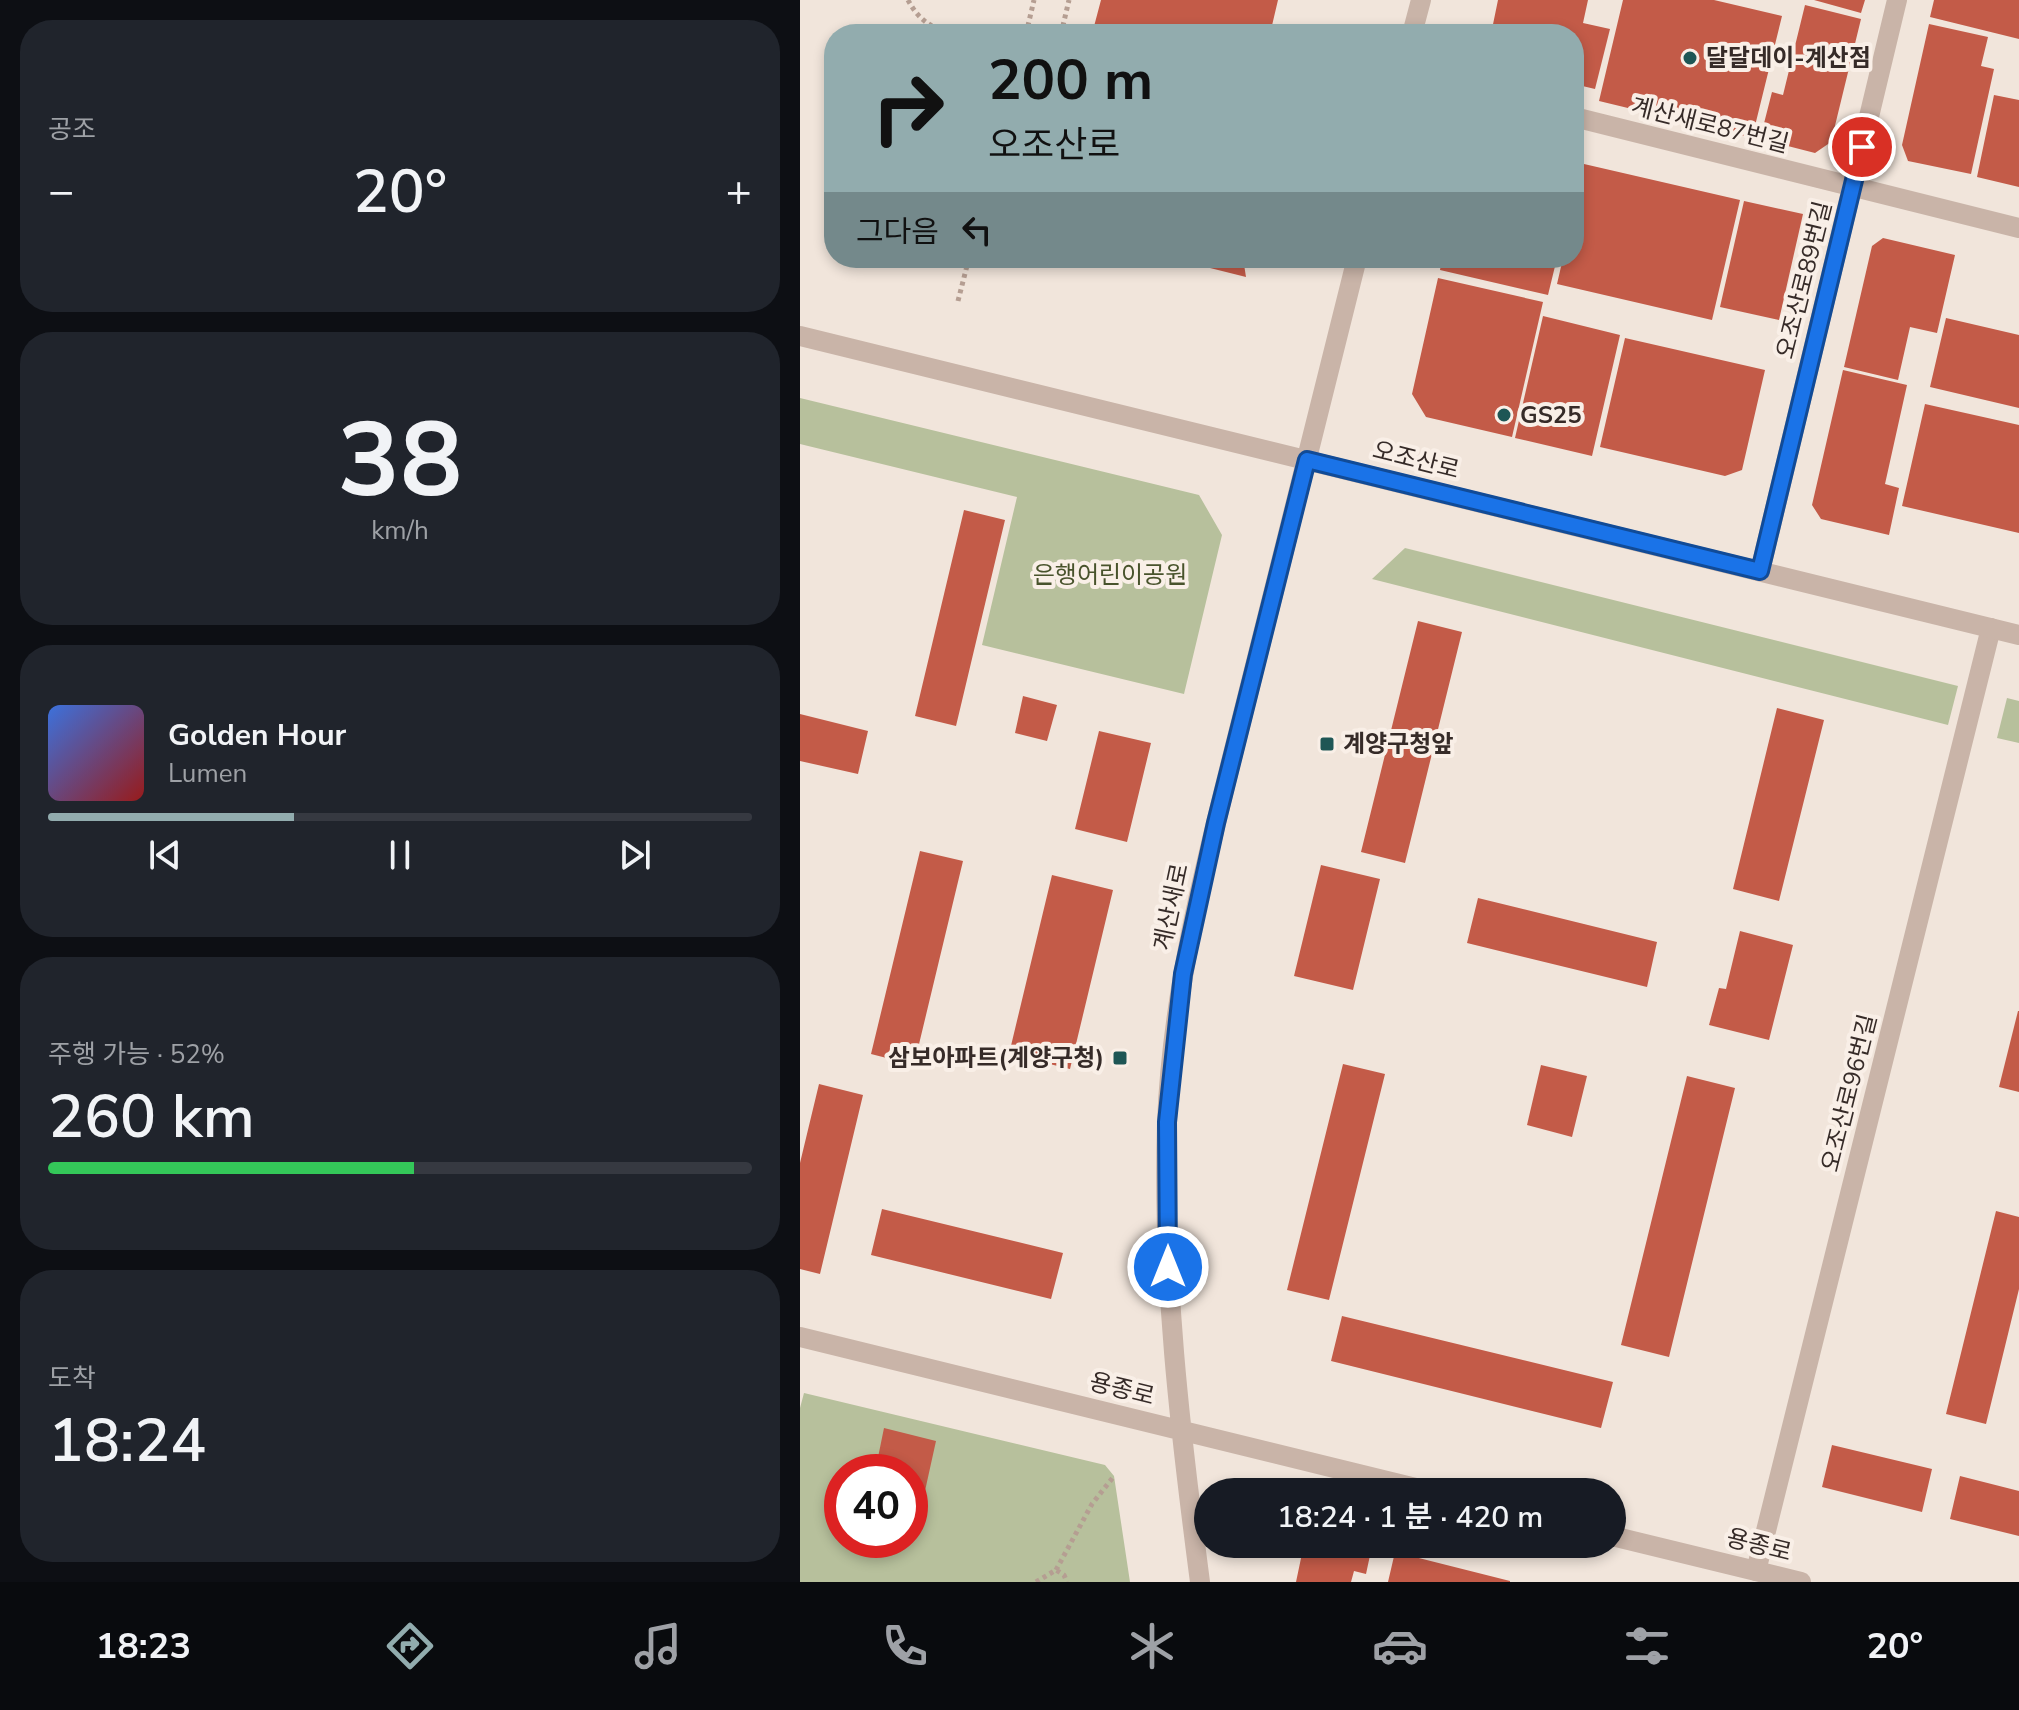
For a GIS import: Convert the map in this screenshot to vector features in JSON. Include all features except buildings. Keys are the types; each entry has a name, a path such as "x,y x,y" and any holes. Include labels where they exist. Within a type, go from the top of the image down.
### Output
{"street":[{"path":"1415,24 1421,0"},
{"name":"오조산로89번길","path":"1760,571 1897,0"},
{"name":"계산새로87번길","path":"1584,120 2019,228"},
{"name":"계산새로","path":"1200,1582 1179,1430 1168,1296 1167,1122 1183,974 1216,823 1355,268"},
{"name":"오조산로","path":"800,336 2019,635"},
{"name":"오조산로96번길","path":"1756,1571 1991,628"},
{"name":"용종로","path":"800,1337 1375,1478"},
{"name":"용종로","path":"1626,1539 1801,1582"}],"path":[{"path":"908,0 926,24"},
{"path":"1028,24 1034,0"},
{"path":"1063,24 1069,0"},
{"path":"958,301 966,268"},
{"path":"1036,1582 1056,1570 1092,1504 1114,1476"},
{"path":"1056,1570 1064,1575 1067,1582"}],"green space":[{"name":"은행어린이공원","path":"800,398 1199,495 1222,535 1184,694 982,645 1017,497 800,444"},
{"path":"1405,548 1958,686 1948,725 1372,579"},
{"path":"2007,698 2019,701 2019,743 1997,738"},
{"path":"804,1393 1105,1465 1114,1476 1130,1582 800,1582 800,1408"}],"place":[{"name":"달달데이-계산점","path":"1690,58"},
{"name":"GS25","path":"1504,415"},
{"name":"계양구청앞","path":"1327,744"},
{"name":"삼보아파트(계양구청)","path":"1120,1058"}],"route":[{"path":"1168,1267 1167,1122 1183,974 1216,823 1307,460 1760,571 1862,147"}]}
